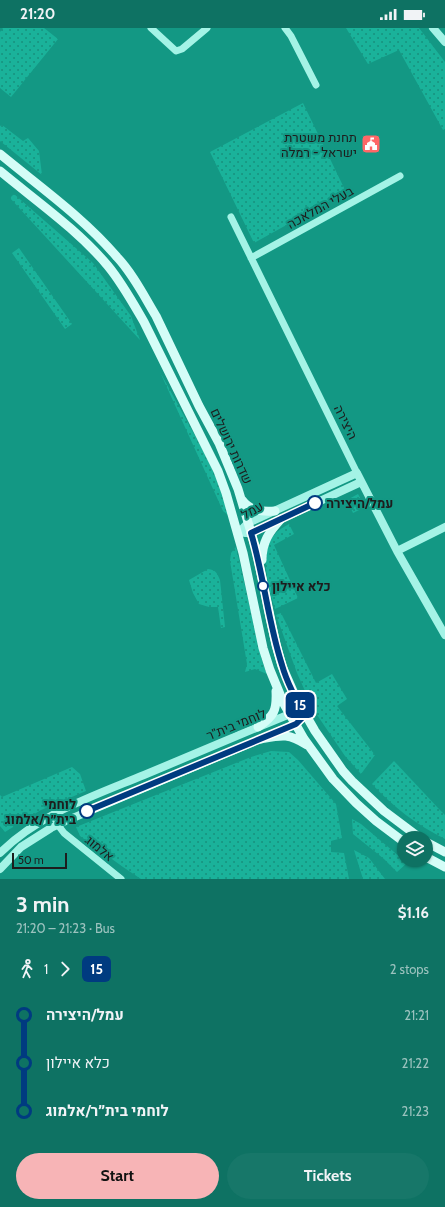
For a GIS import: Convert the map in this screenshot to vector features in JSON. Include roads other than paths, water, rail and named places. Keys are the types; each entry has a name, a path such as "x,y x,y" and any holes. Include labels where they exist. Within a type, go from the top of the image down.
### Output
{"main road":[{"name":"שדרות ירושלים","path":"0,154 105,243 130,275 156,316 230,466 241,497 251,533 282,666 296,698 315,732 352,781 384,811 411,831"},
{"name":"שדרות ירושלים","path":"0,171 96,252 120,282 144,322 210,455 226,493 238,533 263,648 276,685 290,714 318,758 342,790 376,821 397,837"},
{"path":"241,497 250,508 259,511 275,511"},
{"path":"261,577 263,544 270,530 281,519"},
{"path":"258,728 273,715 276,702 276,685"},
{"path":"261,738 290,736 309,747 318,758"},
{"path":"433,846 445,852"},
{"path":"433,861 445,867"}],"street":[{"path":"150,28 176,50 182,49 207,28"},
{"path":"285,28 291,36 316,85"},
{"path":"434,28 445,41"},
{"path":"437,28 445,41"},
{"name":"בעלי המלאכה","path":"252,258 400,176"},
{"name":"היצירה","path":"231,217 361,482 397,551 445,634"},
{"name":"עמל","path":"238,533 248,524 357,474"},
{"name":"עמל","path":"238,533 251,533 361,482"},
{"path":"397,551 445,527"},
{"name":"לוחמי בית\"ר","path":"0,853 14,839 53,814 290,714 305,715"},
{"name":"לוחמי בית\"ר","path":"0,870 21,848 37,836 58,825 110,801 296,724 305,715"},
{"name":"אלמוג","path":"53,814 64,833 121,879"}],"place":[{"name":"תחנת משטרת ישראל - רמלה","path":"371,144"},
{"name":"עמל/היצירה","path":"315,503"},
{"name":"כלא איילון","path":"263,586"},
{"name":"לוחמי בית״ר/אלמוג","path":"87,811"}]}
